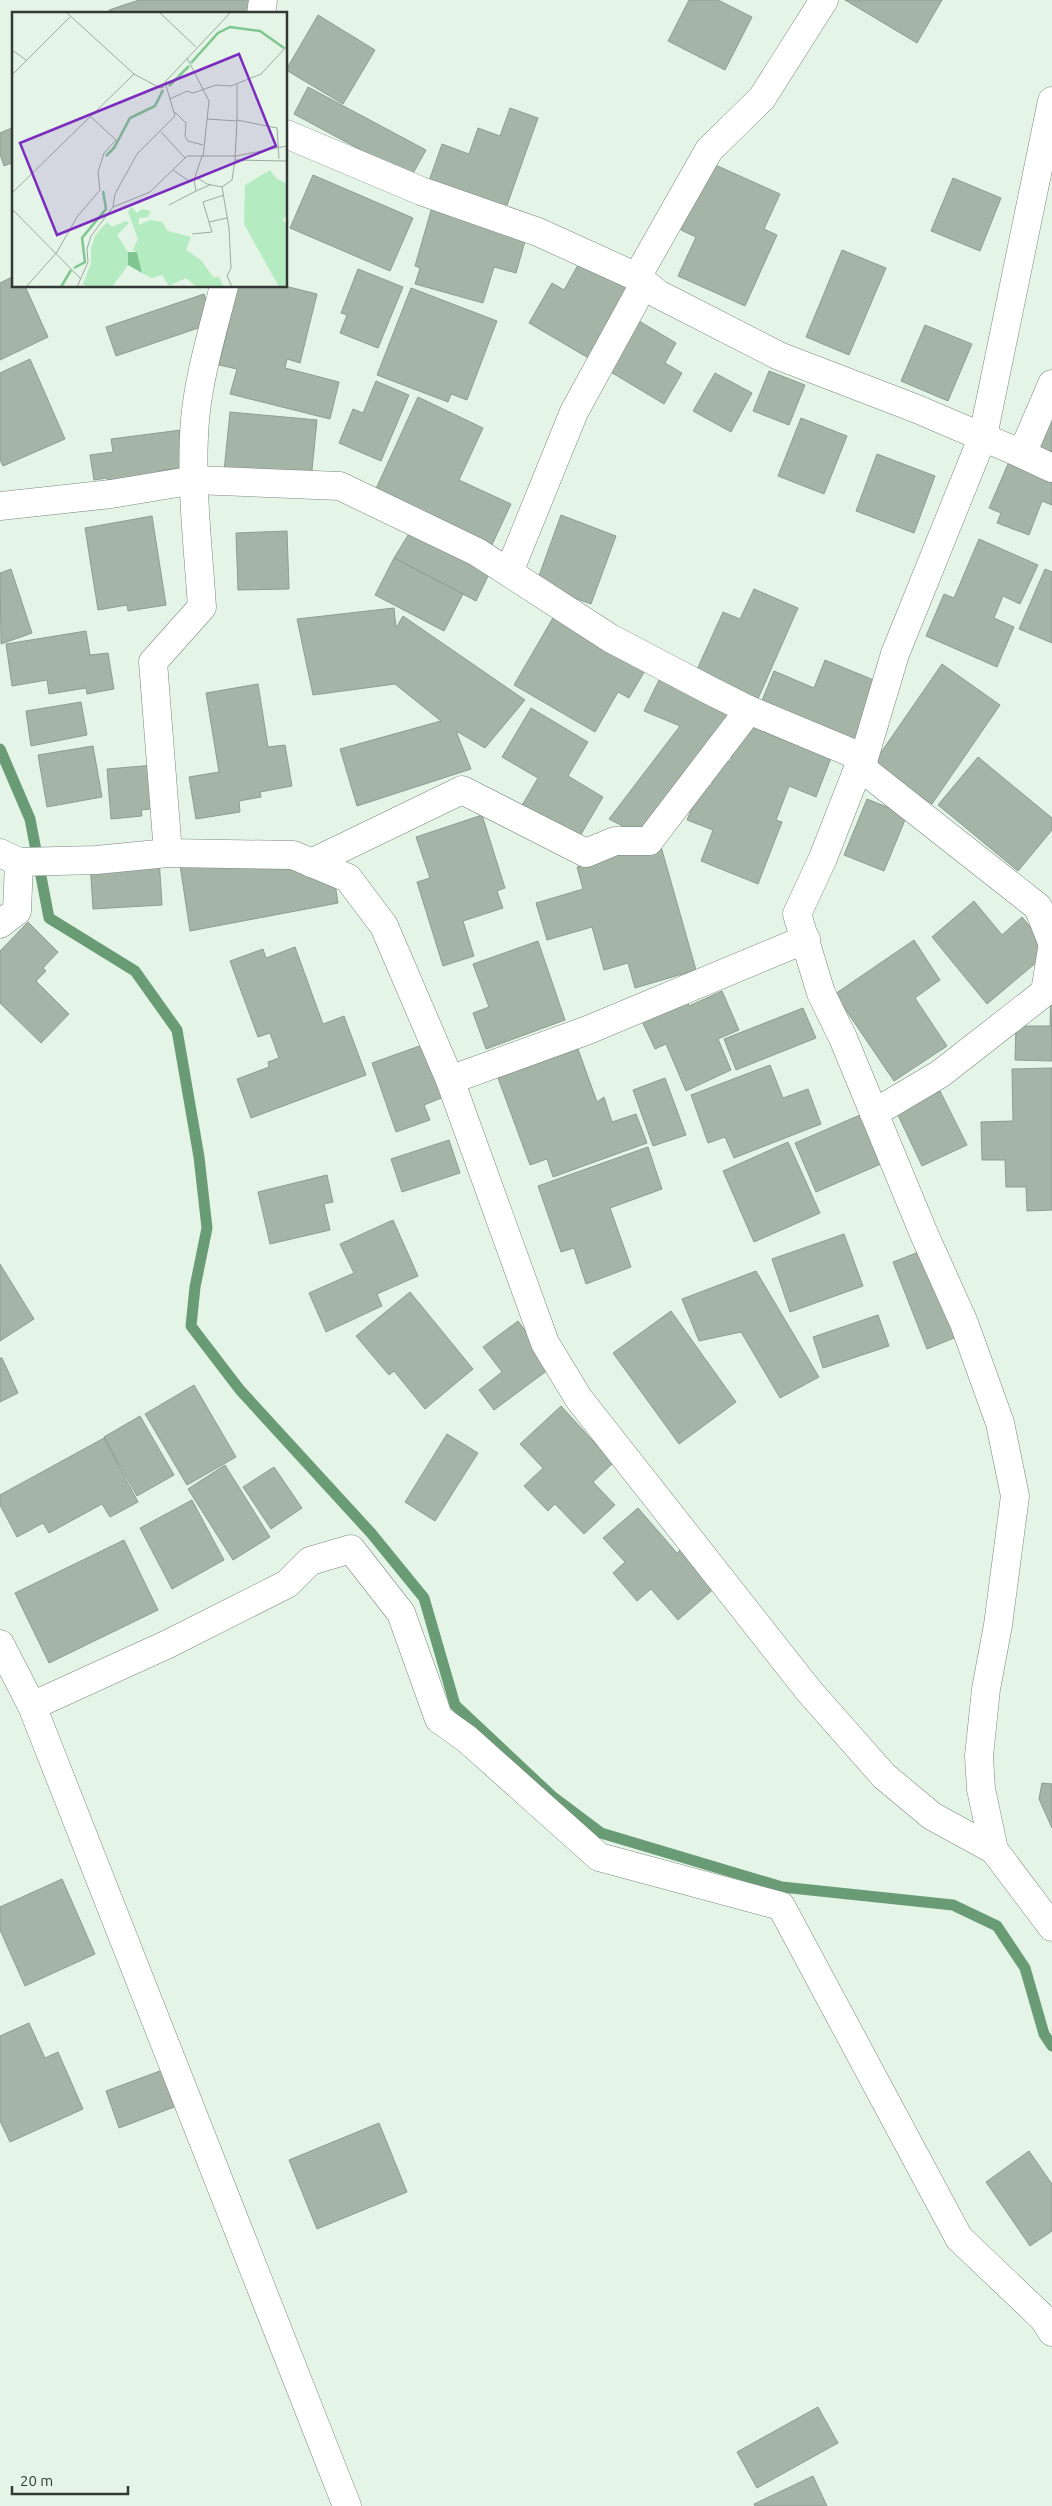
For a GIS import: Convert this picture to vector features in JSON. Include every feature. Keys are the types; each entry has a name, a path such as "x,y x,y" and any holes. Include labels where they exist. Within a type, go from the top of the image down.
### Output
{"street":[{"path":"509,572 574,412 709,150 762,98 824,0"},
{"path":"994,1850 981,1789 979,1756 986,1689 998,1626 1015,1496 1000,1423 964,1323 843,1038 821,993 806,939 796,914 823,858 861,762 895,654 983,436 1052,101"},
{"path":"288,135 421,191 538,232 641,281 779,356 983,436 1052,468"},
{"path":"168,853 153,662 202,607 195,480 195,420 207,353 223,288"},
{"path":"1022,454 1052,384"},
{"path":"0,506 112,494 195,480 340,486 477,552 610,638 749,710 861,762 1045,902 1052,942"},
{"path":"311,863 462,790 586,854 615,841 649,841 749,710"},
{"path":"0,924 16,911 9,857 96,860 168,853 293,855 348,878 384,926 450,1080 545,1343 579,1399 810,1692 884,1776 932,1816 994,1850 1052,1927"},
{"path":"450,1080 588,1030 806,939"},
{"path":"874,1113 940,1074 1045,992 1052,949"},
{"path":"32,1706 168,1644 287,1584 310,1561 351,1549 401,1613 439,1719 467,1739 599,1857 781,1906 959,2238 1043,2318 1052,2332"},
{"path":"0,1644 32,1706 347,2506"}],"building":[{"path":"139,0 252,0 255,12 110,12 109,10"},
{"path":"689,0 718,0 752,17 725,70 668,41"},
{"path":"845,0 942,0 917,43"},
{"path":"318,15 375,50 343,104 288,71 288,67"},
{"path":"308,87 426,150 411,177 294,114"},
{"path":"510,108 538,118 506,208 429,181 442,144 469,154 478,128 500,136"},
{"path":"12,128 12,163 4,166 0,154 0,133"},
{"path":"711,163 780,194 764,229 777,235 745,306 678,276 696,237 681,230"},
{"path":"313,175 413,218 390,271 290,228"},
{"path":"953,178 1001,198 980,251 931,231"},
{"path":"432,207 527,234 516,273 494,267 483,303 415,284 420,268 415,266"},
{"path":"842,250 886,268 849,355 806,337"},
{"path":"583,256 634,286 590,359 529,323 552,283 564,290"},
{"path":"358,269 403,287 378,348 340,333 347,315 341,313"},
{"path":"12,277 12,288 26,288 48,337 0,360 0,283"},
{"path":"288,287 317,294 300,363 287,359 285,368 339,382 330,419 230,394 237,369 219,365 238,288"},
{"path":"411,288 497,321 467,400 451,394 448,402 377,375"},
{"path":"204,294 213,323 116,356 106,327"},
{"path":"634,318 676,343 665,363 682,373 664,404 604,368"},
{"path":"925,325 972,344 948,401 901,381"},
{"path":"30,359 65,439 3,466 0,460 0,373"},
{"path":"769,371 805,385 789,425 753,411"},
{"path":"715,373 752,393 731,432 693,411"},
{"path":"376,381 409,395 381,461 339,443 353,409 363,413"},
{"path":"418,397 483,428 459,480 511,504 491,547 374,493"},
{"path":"1052,401 1052,453 1034,445"},
{"path":"230,412 317,420 311,480 224,471"},
{"path":"801,418 847,436 824,494 778,476"},
{"path":"181,430 186,467 158,471 159,480 109,487 107,478 94,480 90,455 113,452 111,439"},
{"path":"877,454 935,476 914,533 856,511"},
{"path":"1011,457 1052,474 1052,505 1042,501 1029,535 997,523 1001,513 989,508"},
{"path":"561,515 616,536 591,604 536,584"},
{"path":"152,516 166,605 128,611 127,605 98,610 85,528"},
{"path":"287,531 289,589 238,590 236,533"},
{"path":"410,532 490,572 476,601 394,558"},
{"path":"979,539 1038,565 1020,604 1003,596 994,618 1014,627 997,667 926,636 944,594 954,598"},
{"path":"394,558 463,594 444,631 375,595"},
{"path":"11,569 32,633 1,644 0,573"},
{"path":"1045,569 1052,572 1052,643 1019,629"},
{"path":"754,589 798,608 757,701 695,674 723,612 740,619"},
{"path":"394,608 396,628 403,616 525,700 485,748 456,731 471,769 357,806 340,749 441,721 395,684 313,695 297,619"},
{"path":"554,616 646,669 629,698 618,692 595,732 514,685"},
{"path":"86,631 90,655 108,653 114,689 87,694 86,688 49,694 47,680 12,686 6,644"},
{"path":"825,660 881,683 857,742 761,703 774,671 814,688"},
{"path":"942,664 1000,705 932,804 873,764"},
{"path":"659,680 737,712 644,837 609,819 680,726 644,711"},
{"path":"258,684 268,747 285,745 292,786 260,792 261,797 239,801 240,812 196,819 189,777 219,772 206,693"},
{"path":"81,702 87,735 31,746 26,711"},
{"path":"531,708 588,742 568,776 603,797 577,841 521,807 538,778 502,757"},
{"path":"745,724 831,758 816,797 789,786 776,820 782,822 758,884 701,861 713,830 687,820 702,783 711,786 722,759 730,762"},
{"path":"93,746 102,797 47,807 38,755"},
{"path":"978,757 1052,818 1052,830 1018,871 938,805"},
{"path":"155,765 159,808 141,810 142,816 111,819 107,769"},
{"path":"867,799 907,815 884,871 844,855"},
{"path":"482,815 505,888 497,891 503,908 463,921 474,956 443,966 417,882 430,878 416,837"},
{"path":"660,843 696,970 635,988 628,963 604,970 592,927 547,940 536,903 583,889 577,867"},
{"path":"159,858 162,905 93,909 90,862"},
{"path":"291,859 334,877 338,903 190,931 180,865"},
{"path":"974,901 1002,935 1022,917 1050,951 987,1004 932,937"},
{"path":"28,922 58,952 43,968 46,971 36,981 69,1014 41,1043 0,1003 0,951"},
{"path":"914,940 940,980 915,998 947,1046 894,1081 835,994"},
{"path":"538,941 565,1020 486,1049 473,1013 489,1007 473,964"},
{"path":"295,947 323,1024 344,1016 366,1075 251,1118 237,1079 269,1067 268,1062 279,1058 270,1033 258,1037 230,961 263,949 266,958"},
{"path":"722,991 739,1030 718,1039 731,1070 686,1091 666,1044 655,1049 640,1017 685,997 689,1006"},
{"path":"1051,993 1052,1061 1015,1060 1016,1026 1050,1026"},
{"path":"803,1008 816,1038 736,1070 724,1039"},
{"path":"425,1044 444,1097 424,1105 430,1120 396,1132 372,1063"},
{"path":"578,1049 597,1102 604,1097 612,1122 636,1114 647,1143 553,1177 547,1159 530,1165 498,1078"},
{"path":"770,1065 783,1098 808,1089 821,1124 734,1158 725,1137 708,1143 691,1095"},
{"path":"1052,1068 1052,1210 1027,1211 1026,1187 1006,1187 1005,1160 982,1160 981,1122 1013,1121 1012,1069"},
{"path":"665,1078 686,1135 653,1146 633,1090"},
{"path":"940,1091 967,1145 922,1166 897,1113"},
{"path":"860,1115 881,1164 816,1192 795,1143"},
{"path":"449,1140 460,1173 402,1192 391,1159"},
{"path":"788,1142 820,1213 754,1242 723,1171"},
{"path":"648,1147 662,1189 610,1208 631,1267 586,1284 574,1248 561,1252 538,1186"},
{"path":"327,1175 333,1202 324,1204 330,1230 270,1244 258,1192"},
{"path":"393,1220 418,1276 377,1294 382,1306 326,1332 309,1293 354,1273 340,1244"},
{"path":"844,1234 863,1286 790,1312 772,1259"},
{"path":"924,1250 959,1336 927,1349 893,1262"},
{"path":"0,1264 34,1319 0,1341"},
{"path":"756,1271 819,1377 780,1398 741,1332 699,1341 682,1299"},
{"path":"410,1292 473,1369 425,1409 394,1371 389,1375 356,1336"},
{"path":"671,1311 736,1402 679,1444 613,1353"},
{"path":"878,1315 889,1346 823,1368 813,1337"},
{"path":"518,1321 552,1367 494,1410 479,1390 502,1372 483,1347"},
{"path":"0,1358 2,1358 18,1393 0,1402"},
{"path":"194,1385 236,1457 187,1485 145,1414"},
{"path":"561,1406 613,1463 593,1482 615,1505 584,1534 555,1504 548,1511 524,1486 543,1468 520,1444"},
{"path":"140,1416 174,1475 137,1496 104,1437"},
{"path":"447,1434 478,1453 435,1521 405,1502"},
{"path":"104,1438 138,1502 110,1517 102,1504 49,1533 43,1523 17,1537 0,1505 0,1495"},
{"path":"225,1465 270,1537 233,1560 188,1489"},
{"path":"274,1467 302,1508 271,1529 243,1487"},
{"path":"192,1500 224,1560 172,1589 140,1528"},
{"path":"638,1508 677,1553 683,1547 717,1586 678,1620 651,1589 637,1601 613,1573 625,1562 603,1538"},
{"path":"124,1540 158,1610 49,1663 15,1593"},
{"path":"1042,1783 1052,1784 1052,1828 1039,1799"},
{"path":"62,1879 95,1954 25,1986 0,1930 0,1907"},
{"path":"29,2023 45,2058 58,2052 83,2109 10,2142 0,2121 0,2036"},
{"path":"168,2068 182,2104 119,2128 106,2091"},
{"path":"379,2123 407,2192 317,2229 289,2160"},
{"path":"1029,2151 1052,2184 1052,2231 1030,2246 986,2182"},
{"path":"818,2407 838,2443 757,2488 737,2452"},
{"path":"813,2476 827,2506 755,2506 754,2504"}],"waterway":[{"path":"0,749 30,819 49,918 135,971 177,1030 199,1157 207,1228 195,1287 191,1326 240,1390 371,1533 424,1598 455,1705 553,1797 601,1833 782,1887 953,1905 997,1926 1025,1968 1044,2034 1052,2046"}]}
